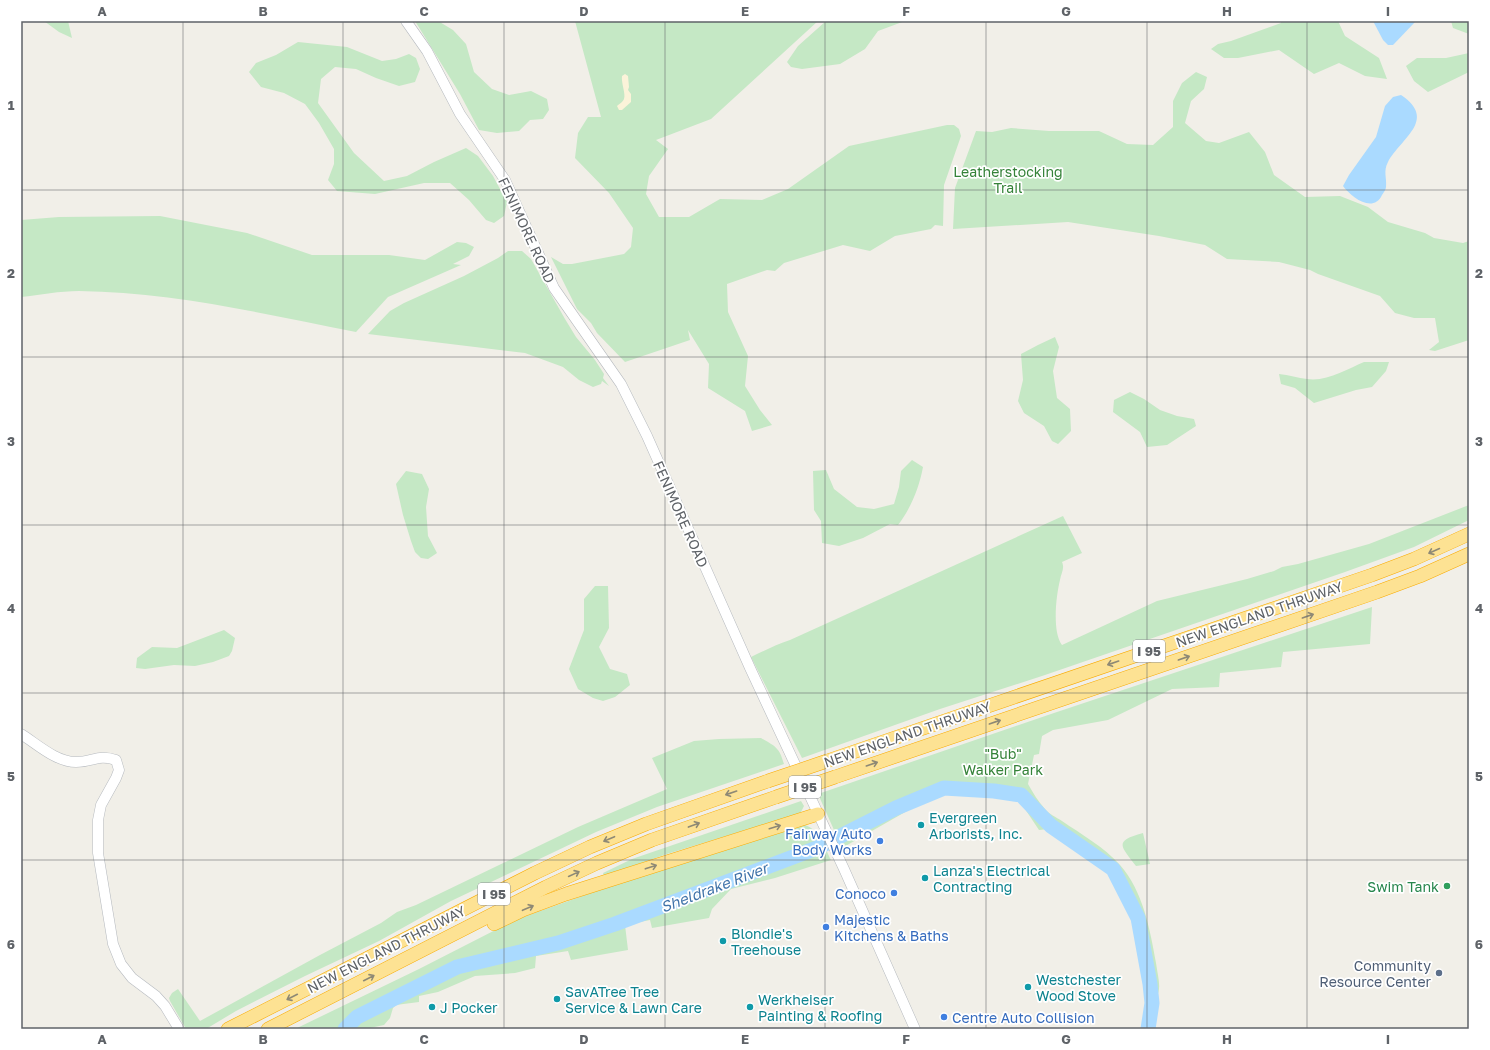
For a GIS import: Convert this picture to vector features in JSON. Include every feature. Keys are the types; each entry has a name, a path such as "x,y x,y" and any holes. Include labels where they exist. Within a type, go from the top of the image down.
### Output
{"highway":[{"name":"NEW ENGLAND THRUWAY","path":"228,1029 590,847 646,824 1372,575 1414,559 1469,534"},
{"name":"NEW ENGLAND THRUWAY","path":"268,1029 539,891 597,863 666,835 776,796 1377,592 1420,576 1469,554"},
{"path":"414,955 473,934 523,910 558,896 818,814"}],"street":[{"name":"FENIMORE ROAD","path":"406,21 427,51 460,114 505,180 554,288 621,384 647,436 752,672 826,834 835,850 915,1029"},
{"path":"21,734 57,757 67,761 77,762 106,757 116,760 119,770 101,805 98,820 98,853 113,944 121,964 132,978 156,996 165,1006 177,1025"}],"green space":[{"path":"44,21 68,21 72,38 59,32"},
{"path":"415,21 438,21 453,30 466,44 474,72 492,89 509,95 531,91 547,99 549,110 543,119 530,120 519,131 497,133 479,130 460,94"},
{"path":"575,21 818,21 711,119 656,140 668,149 649,176 646,194 659,217 689,217 720,199 762,200 788,189 849,146 947,125 954,125 959,129 961,136 944,185 943,226 935,225 931,229 895,236 870,251 843,245 784,263 775,271 767,270 727,284 728,312 748,356 745,386 760,410 772,425 752,431 745,411 708,388 709,364 688,330 690,340 625,362 597,333 591,323 577,309 551,257 563,264 572,264 624,254 631,247 633,228 609,193 575,158 578,133 588,117 601,117"},
{"path":"826,21 905,21 878,31 865,49 840,64 802,69 791,67 787,62 798,46"},
{"path":"1281,21 1338,21 1345,36 1379,58 1387,79 1365,76 1339,63 1314,74 1279,50 1238,58 1224,58 1211,49 1218,44 1231,41 1281,23"},
{"path":"1451,21 1469,21 1469,34 1453,28"},
{"path":"298,42 347,47 382,61 396,59 409,54 416,58 420,69 415,82 399,86 356,69 335,67 321,79 318,103 354,153 384,181 407,176 466,148 478,156 493,176 507,202 504,216 494,223 486,220 469,200 450,183 424,183 375,194 337,191 328,180 334,164 334,149 319,123 305,104 284,93 261,87 249,72 256,63 276,55"},
{"path":"1469,53 1469,72 1428,92 1414,81 1406,66 1417,58 1446,58"},
{"name":"Leatherstocking Trail","path":"1196,72 1207,77 1204,89 1191,101 1185,123 1206,141 1219,143 1249,132 1265,152 1274,175 1305,197 1340,196 1368,207 1388,222 1425,233 1434,238 1463,243 1469,241 1469,340 1435,351 1429,350 1439,342 1435,318 1414,318 1395,313 1380,296 1310,270 1279,262 1227,259 1205,245 1159,236 1068,222 953,229 955,188 976,131 992,132 1011,128 1049,131 1099,131 1127,144 1153,145 1173,127 1173,101 1182,83"},
{"path":"160,216 247,233 312,255 389,255 425,260 457,242 466,243 474,247 469,256 453,264 461,265 388,297 356,332 252,311 149,295 79,291 57,292 21,297 21,220 59,217"},
{"path":"508,251 522,251 531,259 576,337 595,360 604,374 603,378 609,386 602,381 601,384 593,387 579,380 563,367 525,353 368,334 390,311 404,303 464,276"},
{"path":"1055,337 1059,347 1053,371 1057,398 1070,409 1071,431 1058,444 1052,441 1044,426 1024,413 1018,401 1023,380 1021,354"},
{"path":"1364,362 1389,362 1386,371 1372,387 1356,390 1314,403 1295,388 1281,384 1279,374 1307,379 1322,379"},
{"path":"1130,392 1144,399 1160,410 1177,416 1194,419 1196,426 1167,445 1147,447 1140,432 1113,412 1114,400"},
{"path":"912,460 923,467 914,498 898,525 890,524 863,538 839,546 822,543 821,521 814,510 813,471 826,470 834,489 857,507 874,509 894,504 899,487 901,471"},
{"path":"406,471 422,474 429,489 426,507 428,536 437,553 428,559 421,558 415,552 403,515 396,484"},
{"path":"1469,505 1469,520 1414,547 1045,675 940,709 802,758 751,657 1063,516 1082,553 1062,562 1063,569 1056,604 1056,623 1057,632 1062,645 1157,601 1247,579 1282,567 1369,544"},
{"path":"595,586 608,586 609,628 599,647 610,669 627,674 630,685 615,697 603,701 593,698 578,689 569,669 584,630 584,599"},
{"name":"\"Bub\" Walker Park","path":"1372,607 1370,644 1283,652 1281,667 1220,673 1219,687 1172,689 1108,720 1053,730 1042,736 1039,754 1034,755 1028,784 1032,791 1048,812 1092,841 1114,858 1128,875 1140,898 1151,937 1159,983 1158,994 1155,999 1144,1008 1149,997 1135,921 1108,872 1049,829 1039,830 1017,797 942,793 910,805 907,811 842,848 818,794 1051,714"},
{"path":"224,630 235,638 232,651 229,656 213,662 195,666 174,665 145,669 136,668 137,658 152,647 177,648"},
{"path":"761,738 776,748 784,764 657,807 596,832 451,901 379,941 236,1011 206,1029 186,1029 170,1001 169,998 172,993 178,989 200,1021 381,923 397,912 416,905 578,827 667,789 652,758 694,741"},
{"path":"801,801 804,806 798,814 667,854 604,876 603,873 632,859"},
{"path":"805,825 814,830 818,835 831,860 775,878 731,889 712,909 709,918 652,928 650,920 625,925 628,950 571,960 568,951 536,956 535,968 515,973 475,976 438,992 419,996 419,1002 396,1005 393,1008 390,1018 384,1025 365,1029 295,1029 419,969 515,920 616,884"},
{"path":"1143,833 1150,864 1136,866 1127,854 1123,845 1127,839"}],"sand":[{"path":"625,74 628,76 628,90 631,94 631,102 622,110 619,110 617,106 624,99 622,76"}],"water":[{"path":"1373,21 1416,21 1393,45 1388,45 1383,40"},
{"path":"1401,95 1412,104 1416,113 1417,121 1408,137 1388,162 1385,171 1385,191 1378,201 1373,203 1362,202 1351,195 1343,186 1376,137 1385,106 1393,97"}],"waterway":[{"name":"Sheldrake River","path":"345,1029 357,1017 457,967 558,943 615,924 817,848 896,808 944,788 994,791 1021,795 1051,826 1113,869 1138,918 1152,1003 1148,1029"}],"place":[{"name":"Evergreen Arborists, Inc.","path":"921,825"},
{"name":"Fairway Auto Body Works","path":"880,841"},
{"name":"Lanza's Electrical Contracting","path":"925,878"},
{"name":"Swim Tank","path":"1447,886"},
{"name":"Conoco","path":"894,893"},
{"name":"Majestic Kitchens & Baths","path":"826,927"},
{"name":"Blondie's Treehouse","path":"723,941"},
{"name":"Community Resource Center","path":"1439,973"},
{"name":"Westchester Wood Stove","path":"1028,987"},
{"name":"SavATree Tree Service & Lawn Care","path":"557,999"},
{"name":"J Pocker","path":"432,1007"},
{"name":"Werkheiser Painting & Roofing","path":"750,1007"},
{"name":"Centre Auto Collision","path":"944,1017"}]}
